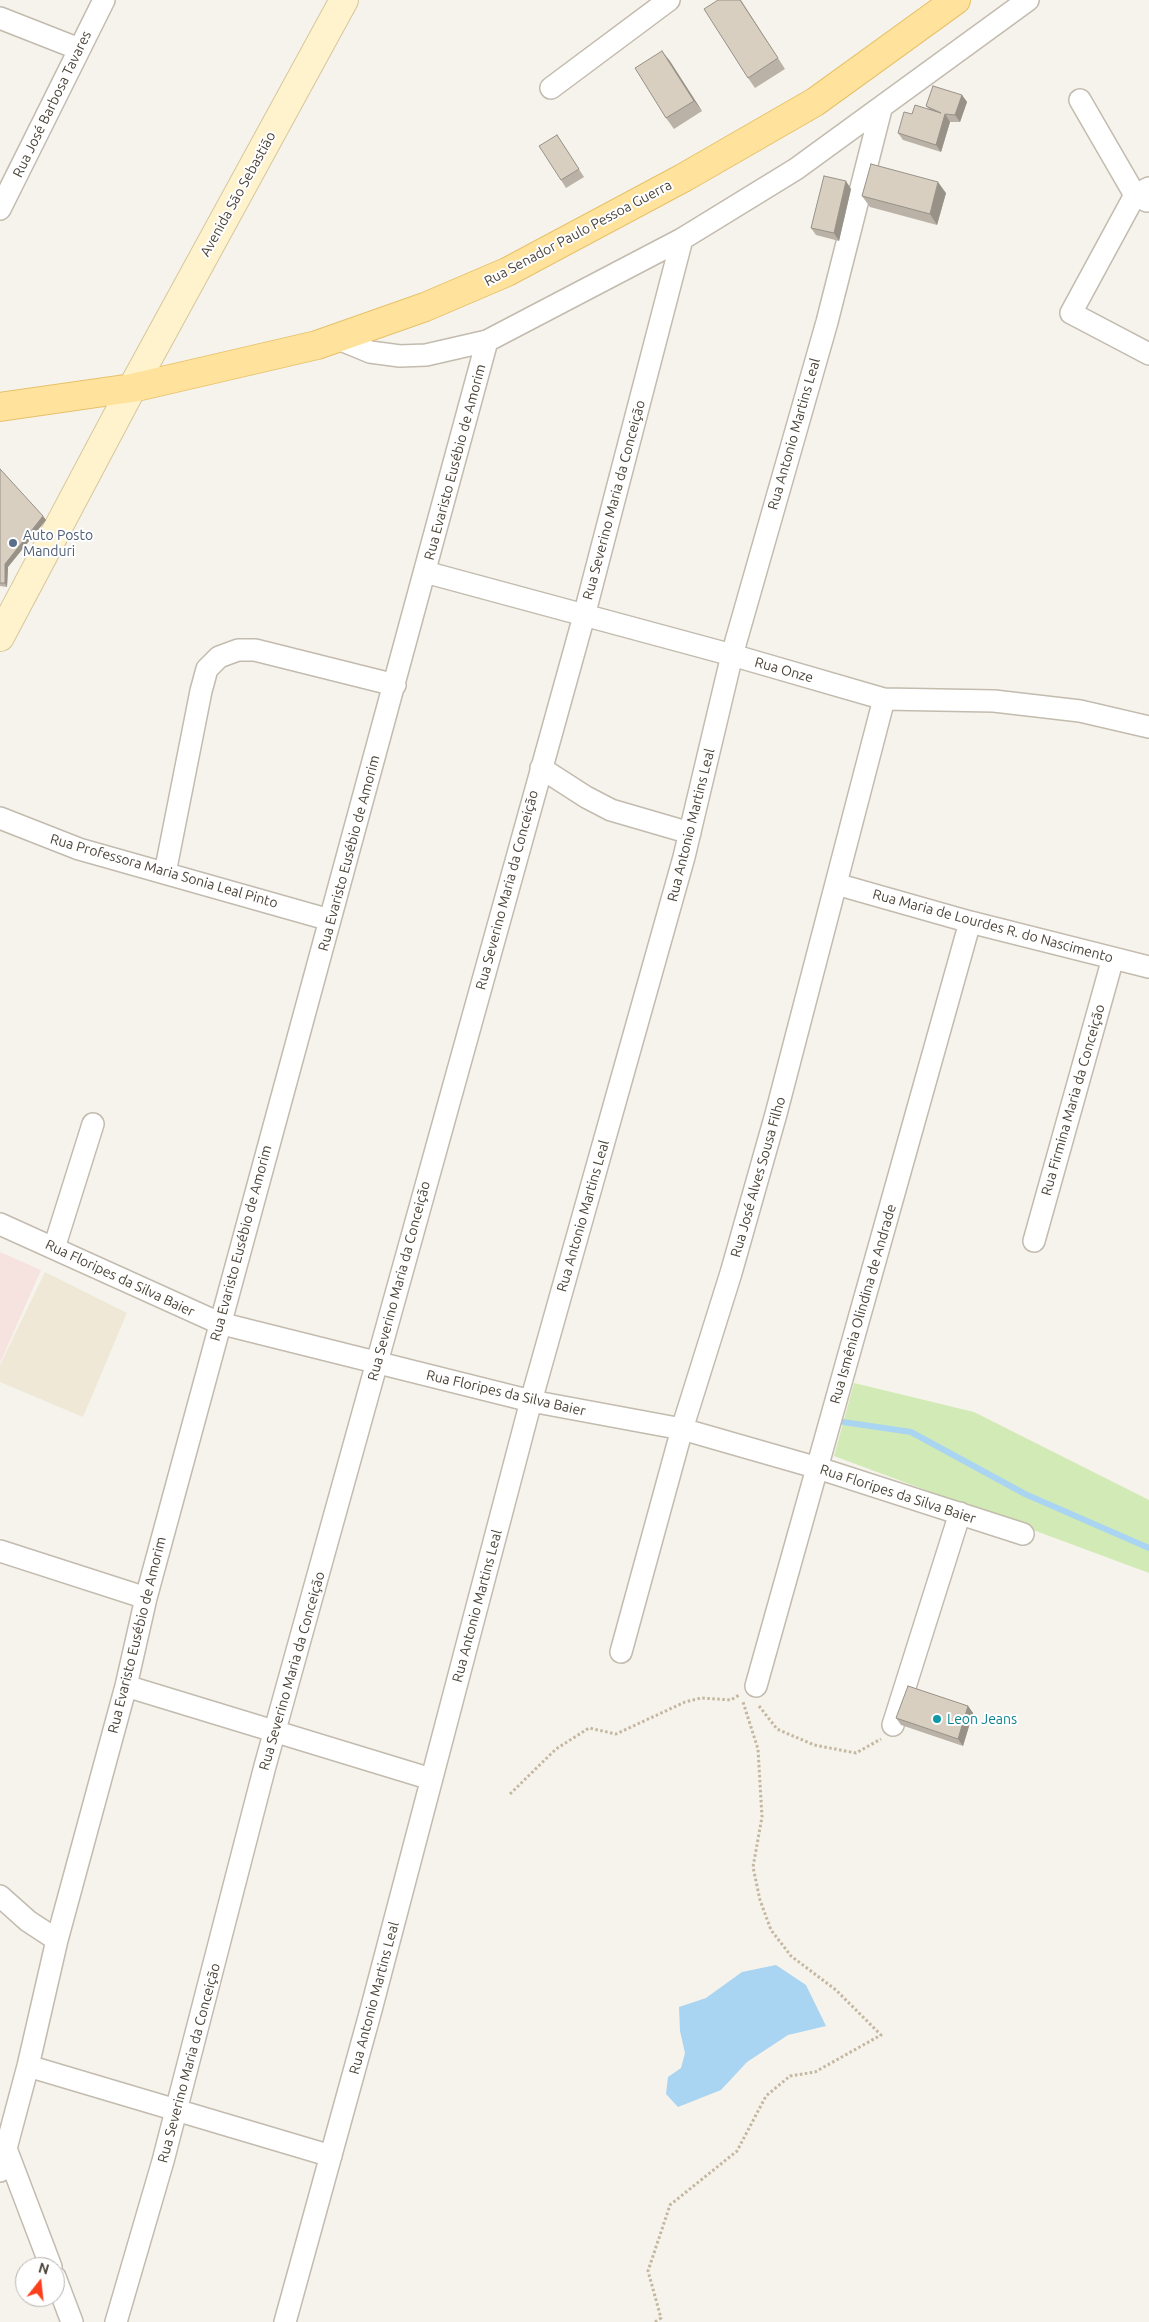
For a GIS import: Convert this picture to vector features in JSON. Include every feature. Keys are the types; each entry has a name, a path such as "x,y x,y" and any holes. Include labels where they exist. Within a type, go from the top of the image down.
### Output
{"main road":[{"name":"Avenida São Sebastião","path":"0,637 132,388 344,0"},
{"name":"Rua Senador Paulo Pessoa Guerra","path":"0,407 132,388 253,361 336,338 425,307 507,272 683,178 815,102 956,0"}],"street":[{"name":"Rua José Barbosa Tavares","path":"0,206 104,0"},
{"path":"551,88 668,0"},
{"path":"336,338 370,352 400,356 426,355 487,341 682,239 796,169 1028,0"},
{"path":"0,18 79,49"},
{"path":"1080,100 1144,195 1071,313 1149,354"},
{"name":"Rua Antonio Martins Leal","path":"285,2322 331,2156 531,1401 690,833 732,655 826,322 880,109"},
{"name":"Rua Severino Maria da Conceição","path":"116,2322 177,2110 276,1731 584,616 682,239"},
{"name":"Rua Evaristo Eusébio de Amorim","path":"0,2171 2,2146 28,2066 57,1940 126,1686 146,1598 487,341"},
{"name":"Rua Onze","path":"425,572 732,655 884,699 994,701 1080,711 1149,727"},
{"path":"165,873 201,691 207,669 218,657 238,650 254,650 395,685"},
{"name":"Rua José Alves Sousa Filho","path":"621,1652 682,1429 736,1254 884,699"},
{"path":"541,768 586,797 611,810 690,833"},
{"name":"Rua Professora Maria Sonia Leal Pinto","path":"0,818 79,849 330,920"},
{"name":"Rua Maria de Lourdes R. do Nascimento","path":"836,884 970,922 1149,967"},
{"name":"Rua Ismênia Olindina de Andrade","path":"756,1686 970,922"},
{"name":"Rua Firmina Maria da Conceição","path":"1034,1242 1113,958"},
{"path":"54,1248 93,1124"},
{"name":"Rua Floripes da Silva Baier","path":"0,1224 219,1324 531,1401 682,1429 818,1468 1023,1534"},
{"path":"889,1730 960,1513"},
{"path":"0,1551 146,1598"},
{"path":"126,1686 431,1778"},
{"path":"0,1896 28,1921 57,1940"},
{"path":"28,2066 331,2156"},
{"path":"2,2146 47,2257"}],"path":[{"path":"756,1686 759,1707 777,1729 814,1745 856,1753 879,1741 889,1730"},
{"path":"510,1794 556,1749 590,1728 616,1734 685,1702 701,1698 731,1700 740,1694 758,1749 762,1817 753,1867 760,1900 771,1930 791,1956 836,1990 881,2035 815,2072 790,2076 766,2096 737,2151 670,2206 648,2271 661,2318 655,2322"}],"shaded area":[{"path":"0,1252 41,1270 0,1363"},
{"path":"45,1272 127,1313 83,1417 0,1382 0,1365"}],"green space":[{"path":"854,1383 974,1412 1149,1500 1149,1573 834,1456"}],"water":[{"path":"776,1965 806,1985 826,2026 788,2035 747,2062 721,2090 678,2107 666,2094 668,2077 681,2068 685,2053 680,2031 679,2007 706,1998 742,1972"}],"building":[{"path":"718,0 740,0 778,58 748,78 704,9"},
{"path":"662,51 694,101 666,118 635,68"},
{"path":"933,86 962,95 955,115 945,114 936,145 898,133 904,112 912,114 915,105 941,113 926,106"},
{"path":"557,135 579,169 561,180 539,146"},
{"path":"871,164 938,182 930,214 862,196"},
{"path":"824,176 846,181 834,233 811,228"},
{"name":"Auto Posto Manduri","path":"0,469 43,516 5,564 5,583 0,583"},
{"name":"Leon Jeans","path":"908,1686 968,1706 958,1739 896,1718"}],"waterway":[{"path":"843,1422 911,1432 1025,1494 1149,1548"}],"place":[{"name":"Auto Posto Manduri","path":"13,543"},
{"name":"Leon Jeans","path":"937,1719"}]}
